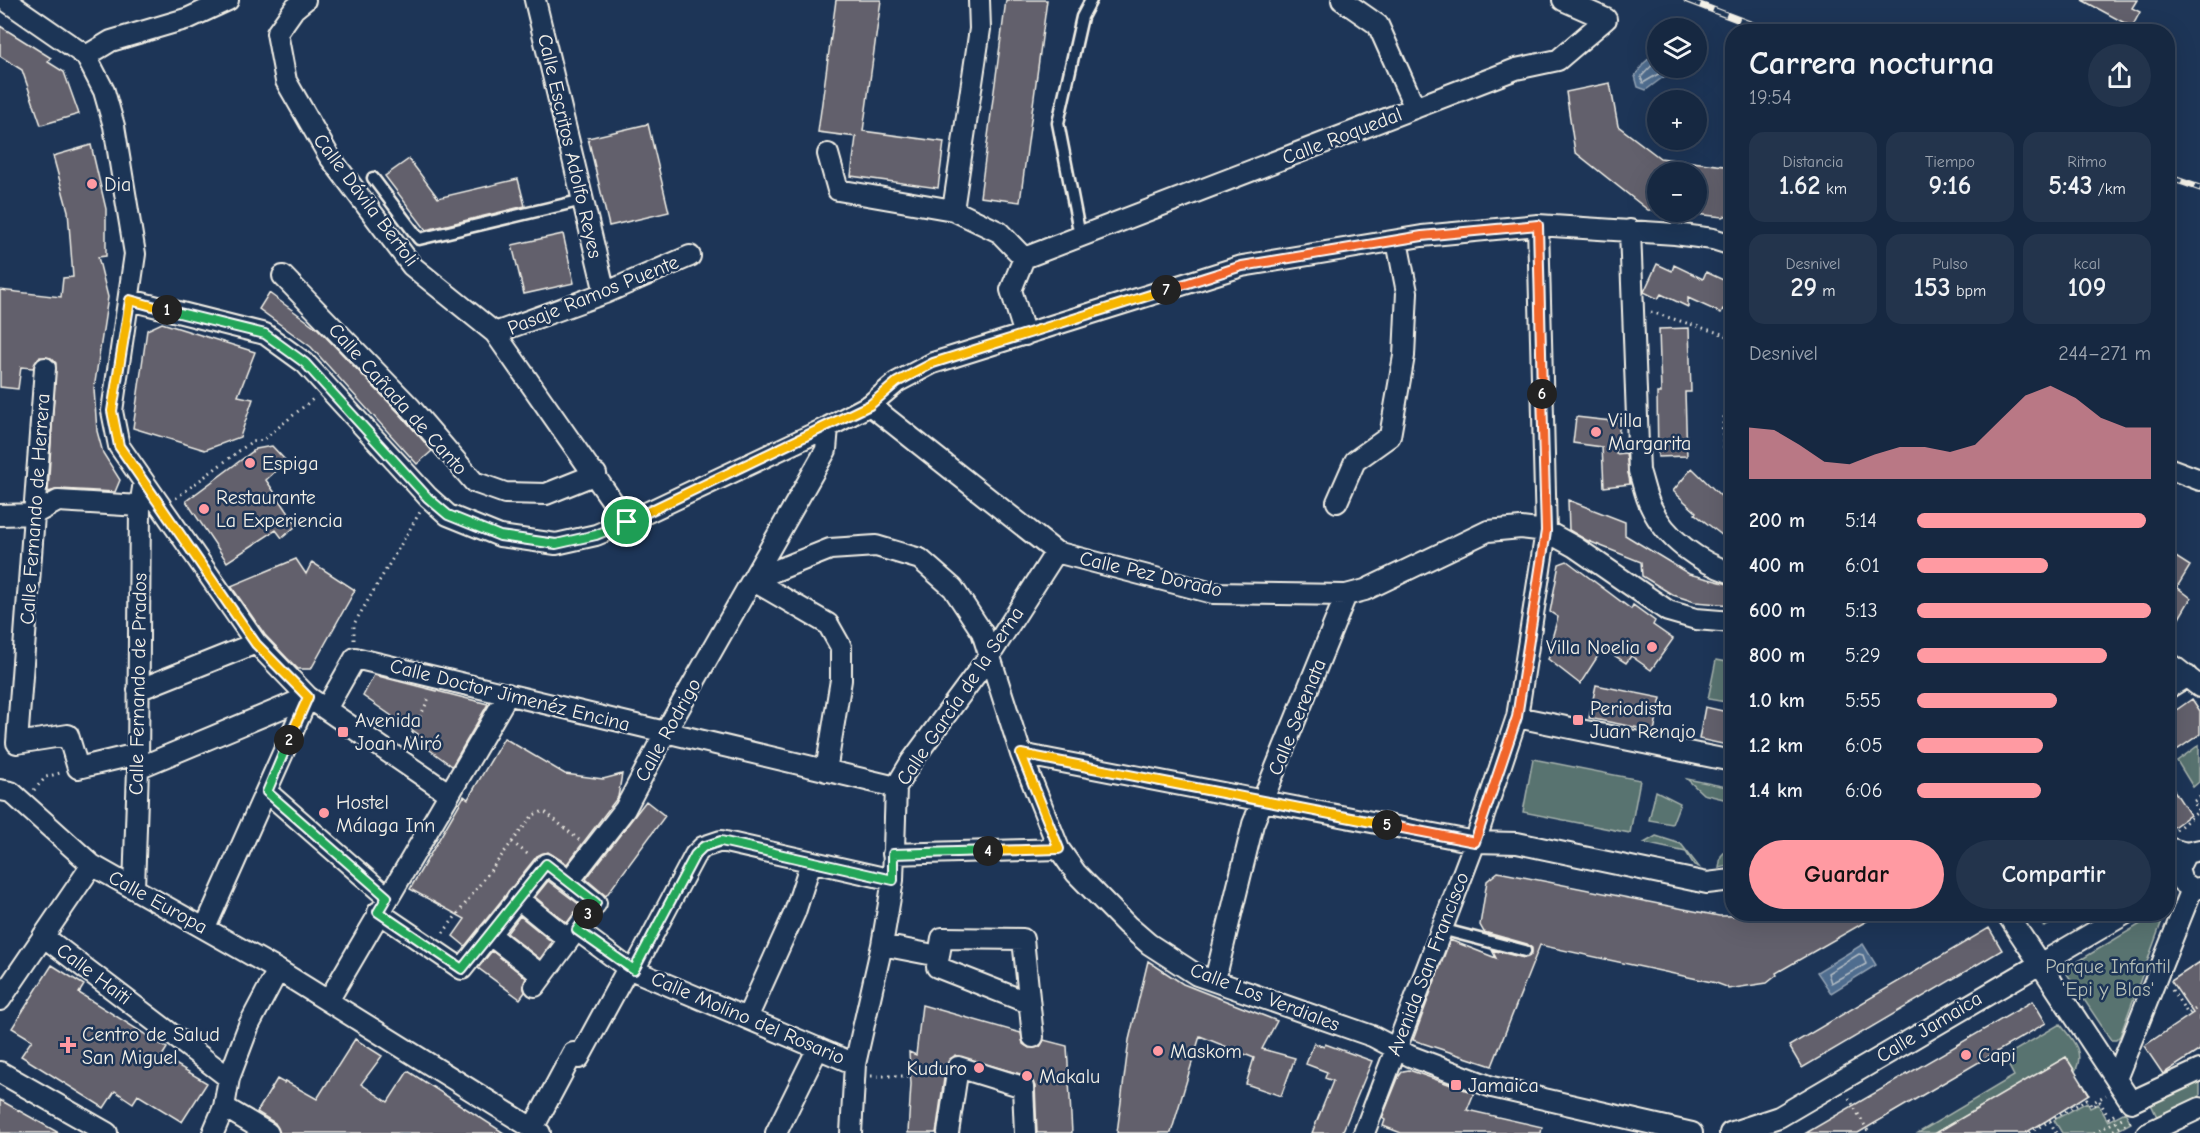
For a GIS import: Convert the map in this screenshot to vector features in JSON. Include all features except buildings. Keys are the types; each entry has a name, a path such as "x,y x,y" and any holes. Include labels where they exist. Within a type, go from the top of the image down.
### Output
{"street":[{"path":"4,0 87,56 104,91 114,126 135,254 112,411 119,446 256,644 308,697 448,793"},
{"path":"87,56 111,41 189,18 228,0"},
{"name":"Calle Dávila Bertoli","path":"305,0 294,9 277,33 286,81 329,156 412,266 495,333 596,474 627,522"},
{"name":"Calle Escritos Adolfo Reyes","path":"535,0 605,293"},
{"path":"952,210 980,29 979,0"},
{"path":"1342,0 1378,25 1415,108"},
{"name":"Calle Roquedal","path":"1024,258 1515,69 1558,60 1606,19 1563,0"},
{"path":"828,154 838,190 952,210 999,231 1024,258 1011,290 1025,335"},
{"path":"130,300 265,334 305,363 428,498 448,515 500,536 556,544 596,535 627,522 828,427 870,405 897,382 933,363 1242,266 1422,236 1538,225 1630,230 1713,239 1725,243"},
{"name":"Avenida San Francisco","path":"1364,1133 1475,842 1517,717 1546,531 1538,225"},
{"path":"1630,230 1640,471 1650,506 1667,532 1692,554 1725,570"},
{"path":"1337,501 1355,461 1390,436 1404,357 1407,292 1396,241"},
{"name":"Pasaje Ramos Puente","path":"495,333 605,293 690,256"},
{"name":"Calle Cañada de Canto","path":"283,276 410,407 474,482 505,493 546,495 596,474"},
{"name":"Calle Fernando de Herrera","path":"45,368 17,743 68,735 78,768"},
{"name":"Calle Pez Dorado","path":"870,405 1056,552 1213,593 1346,594 1365,590 1488,531 1521,528 1546,531 1575,547 1668,611 1696,619 1725,621"},
{"name":"Calle Rodrigo","path":"569,881 625,809 664,733 826,450 828,427"},
{"path":"2175,471 2200,480"},
{"name":"Calle Fernando de Prados","path":"134,888 138,761 140,506 144,482"},
{"path":"0,514 34,514 58,501 140,506"},
{"name":"Calle Los Verdiales","path":"752,580 830,549 876,546 920,559 953,588 982,632 1021,754 1059,849 1077,873 1127,926 1184,967 1372,1036 1395,1049"},
{"name":"Calle García de la Serna","path":"851,1133 855,1070 882,945 893,880 896,787 911,762 990,655 1056,552"},
{"path":"752,580 828,624 841,647 841,680 826,771"},
{"name":"Calle Serenata","path":"1215,980 1247,843 1346,594"},
{"path":"138,690 256,644"},
{"path":"326,709 355,658"},
{"name":"Calle Doctor Jimenéz Encina","path":"355,658 896,787"},
{"path":"2175,667 2194,681"},
{"path":"2175,686 2194,681"},
{"path":"328,1001 382,905 508,694"},
{"path":"78,768 138,761 308,697"},
{"path":"205,928 308,697"},
{"path":"1517,717 1725,760"},
{"path":"1021,754 1475,842 1517,843 1707,883 1725,881"},
{"name":"Calle Europa","path":"0,790 11,792 92,865 278,970 537,1131"},
{"path":"267,792 382,905 462,969 489,934 517,898 546,864 596,903 535,978 489,934"},
{"path":"537,1131 576,1056 631,969 695,855 703,847 721,841 893,880"},
{"path":"2175,918 2185,888 2178,868 2182,846"},
{"path":"893,854 1059,849"},
{"path":"747,1018 795,912 811,862"},
{"path":"3,989 44,936 92,865"},
{"name":"Calle Molino del Rosario","path":"517,898 631,969 818,1048 855,1070"},
{"path":"2012,921 2131,1102 2200,1070"},
{"name":"Calle Jamaica","path":"1730,1133 1779,1117 2039,962 2112,921"},
{"path":"2116,1079 2174,921"},
{"name":"Calle Haiti","path":"44,936 229,1078"},
{"path":"1029,1003 937,967 942,938 1023,939 1034,1037"},
{"path":"882,945 939,956"},
{"path":"213,1133 224,1107 229,1078 249,1025 278,970"},
{"path":"776,1133 818,1048"},
{"path":"1395,1049 1492,1087 1692,1133"},
{"path":"948,1133 958,1067 1023,1087 1025,1133"},
{"path":"0,1072 107,1133"},
{"path":"224,1107 268,1133"},
{"path":"2141,1130 2200,1108"}],"lane":[{"path":"1080,236 1058,123 1082,17 1091,0"},
{"path":"373,178 419,239 583,200"},
{"path":"1441,929 1525,951"}],"path":[{"path":"1633,307 1725,335"},
{"path":"163,508 251,442 263,440 310,401"},
{"path":"1725,413 1722,434 1725,451"},
{"path":"355,658 354,624 428,498"},
{"path":"399,759 440,677"},
{"path":"23,802 46,777 78,768"},
{"path":"2182,846 2199,811 2193,802 2200,797"},
{"path":"432,947 533,815 544,811 593,851"},
{"path":"512,842 543,867"},
{"path":"2158,969 2188,1014 2200,1006"},
{"path":"855,1070 909,1076"},
{"path":"1839,1081 1869,1133"},
{"path":"2029,1133 2087,1099 2091,1106"},
{"path":"2109,1133 2133,1120 2141,1130"},
{"path":"2049,1121 2056,1133"}],"green space":[{"path":"1716,660 1725,662 1725,702 1708,699"},
{"path":"2199,745 2199,782 2193,787 2177,761"},
{"path":"1533,759 1640,780 1630,833 1523,812"},
{"path":"1687,779 1725,787 1725,799 1703,794"},
{"path":"1656,791 1680,803 1672,824 1649,820"},
{"path":"1656,836 1681,844 1699,867 1694,865 1686,852 1644,843"},
{"path":"1725,852 1725,867 1719,868 1721,856"},
{"path":"2040,921 2056,921 2044,927"},
{"name":"Parque Infantil 'Epi y Blas'","path":"2145,921 2162,921 2120,1036 2116,1040 2111,1040 2067,974 2067,968"},
{"path":"2060,1024 2078,1051 2079,1058 2075,1071 2066,1057 1936,1133 1918,1133 2014,1076 2004,1057"},
{"path":"2200,1079 2200,1102 2159,1121 2150,1102"},
{"path":"2087,1102 2090,1108 2098,1104 2108,1121 2125,1112 2131,1123 2113,1133 2062,1133 2054,1120"}],"water":[{"path":"1647,60 1647,78 1662,78 1646,90 1638,87 1635,76"},
{"path":"1863,944 1876,965 1831,993 1817,972"}],"railway":[{"path":"1687,0 1750,24"},
{"path":"2175,179 2200,188"}],"place":[{"name":"Dia","path":"92,184"},
{"name":"Villa Margarita","path":"1596,432"},
{"name":"Espiga","path":"250,463"},
{"name":"Restaurante La Experiencia","path":"204,509"},
{"name":"Villa Noelia","path":"1652,647"},
{"name":"Periodista Juan Renajo","path":"1578,720"},
{"name":"Avenida Joan Miró","path":"343,732"},
{"name":"Hostel Málaga Inn","path":"324,813"},
{"name":"Centro de Salud San Miguel","path":"68,1045"},
{"name":"Maskom","path":"1158,1051"},
{"name":"Capi","path":"1966,1055"},
{"name":"Kuduro","path":"979,1068"},
{"name":"Makalu","path":"1027,1076"},
{"name":"Jamaica","path":"1456,1085"}],"route":[{"path":"1538,225 1546,531 1517,717 1475,842 1021,754 1059,849 893,854 893,880 721,841 713,843 703,847 695,855 634,970 628,968 577,930 596,903 546,864 462,969 378,912 387,897 267,792 308,697 256,644 119,446 112,411 130,300 265,334 305,363 428,498 448,515 500,536 556,544 596,535 627,522 828,427 870,405 897,382 933,363 1242,266 1422,236 1538,225"}]}
